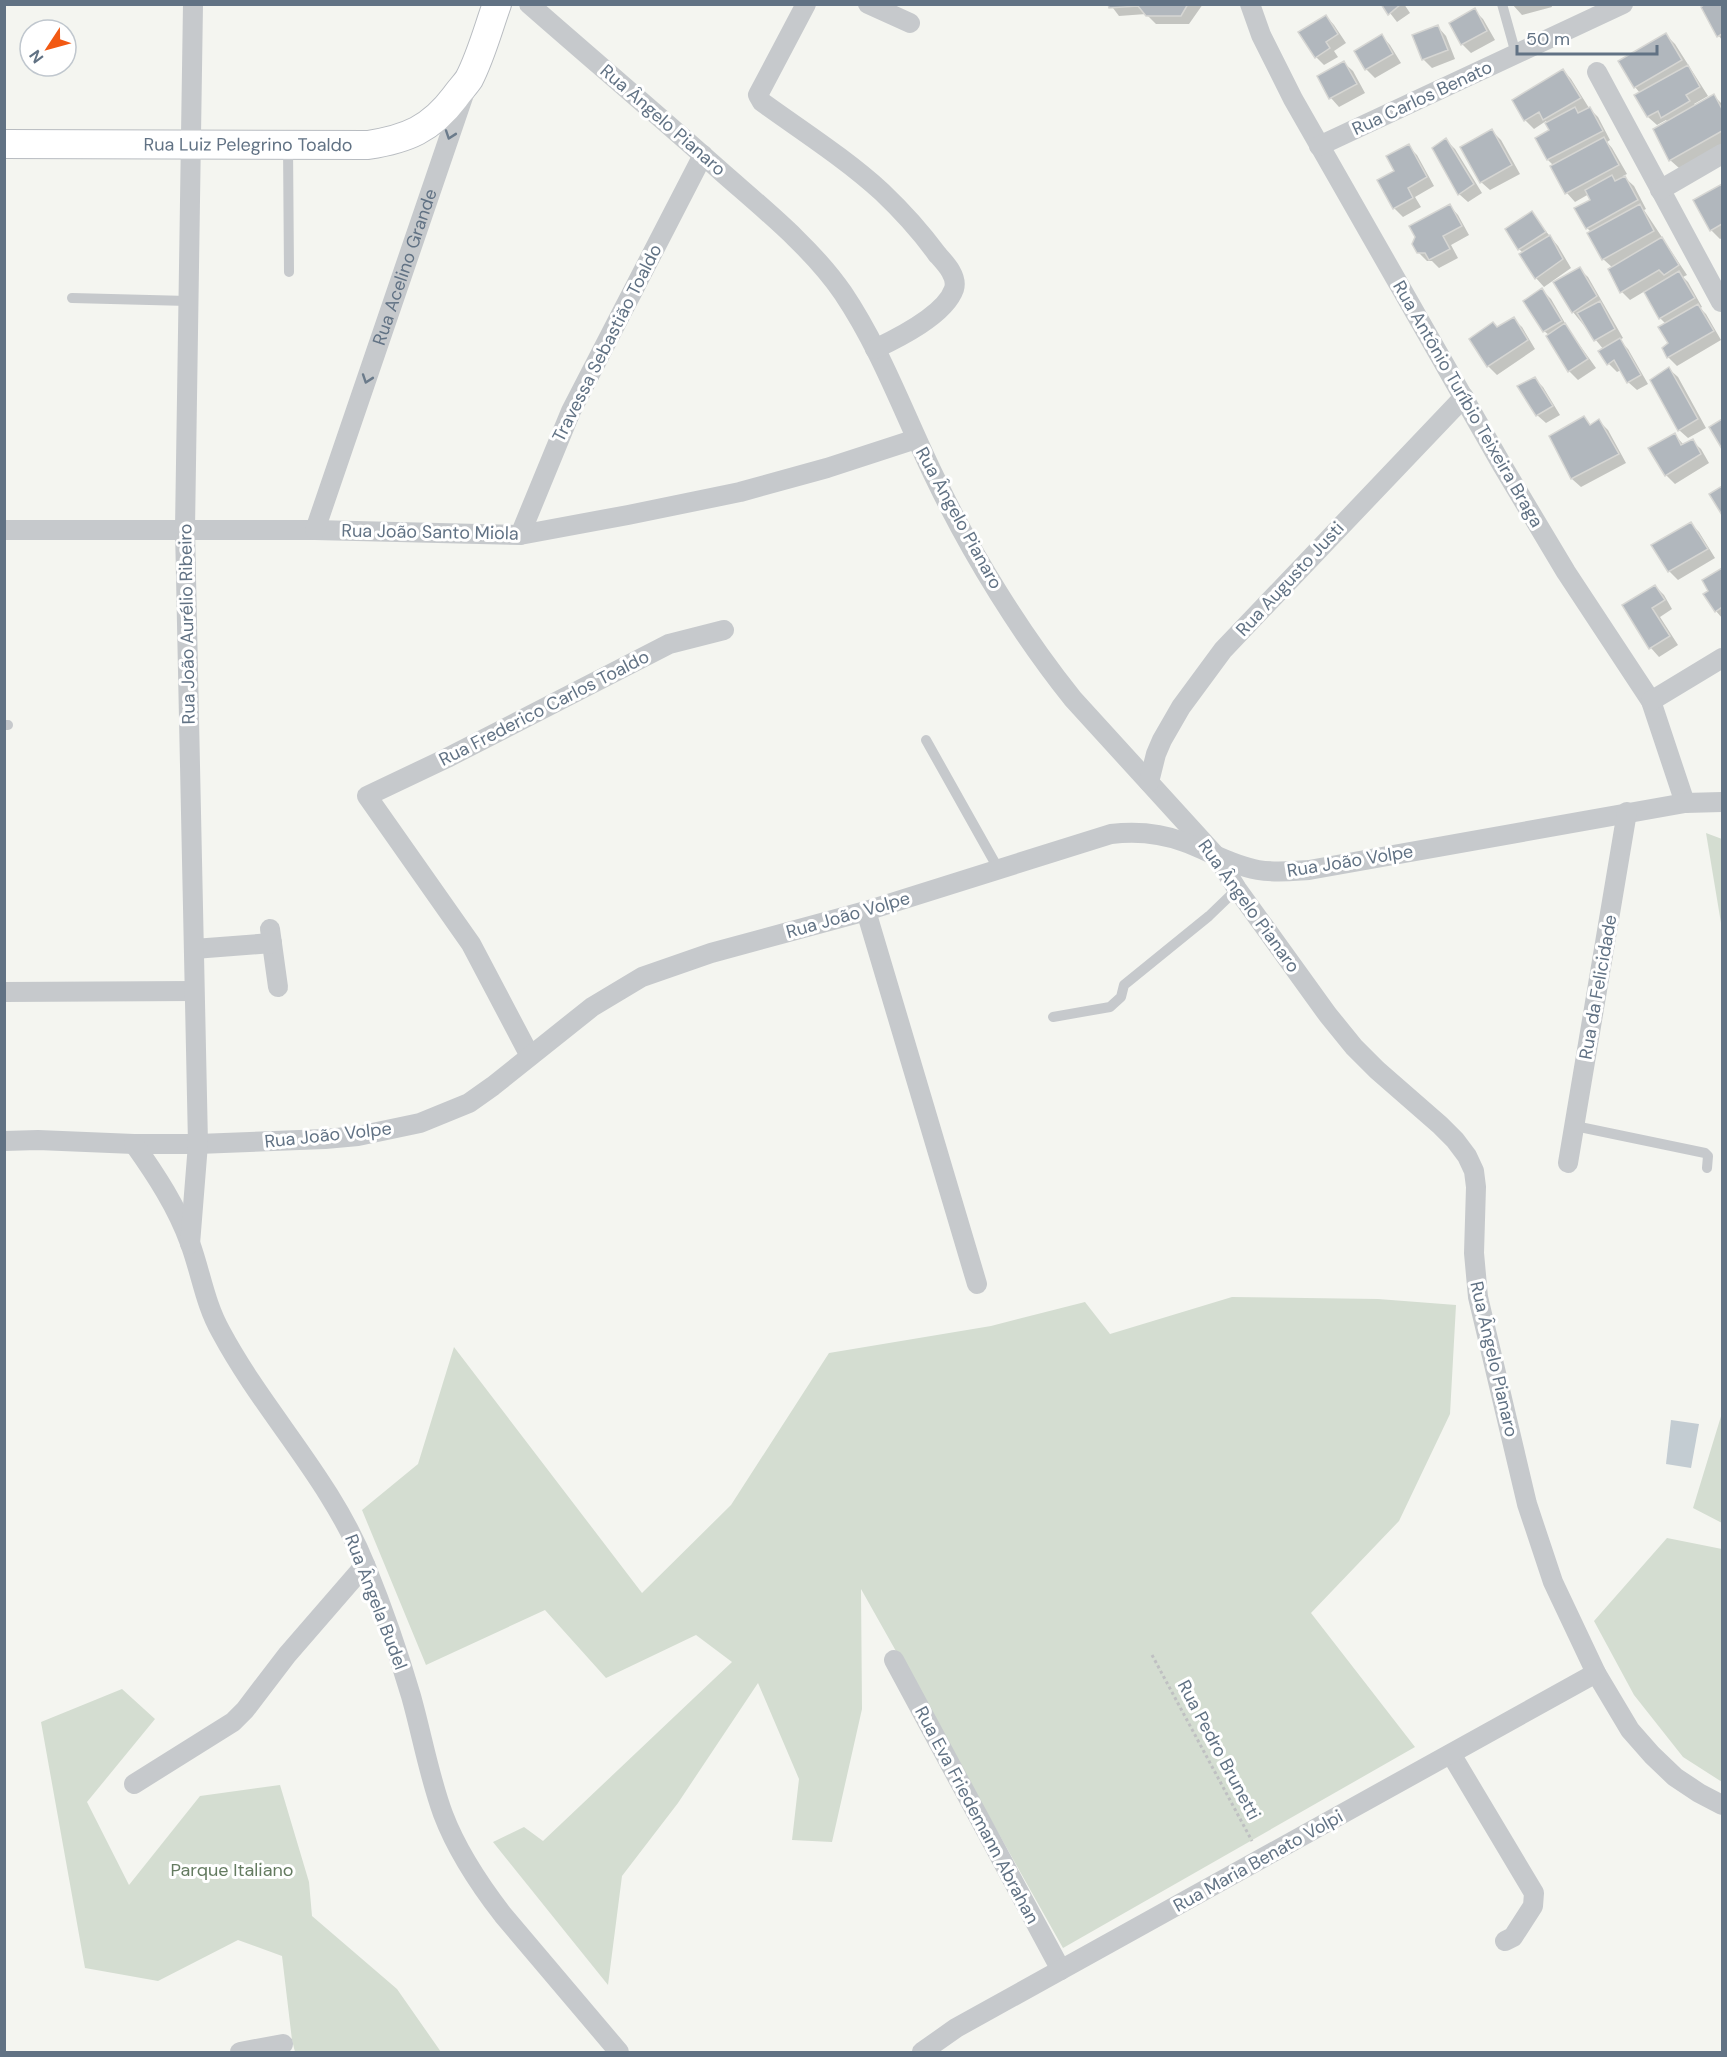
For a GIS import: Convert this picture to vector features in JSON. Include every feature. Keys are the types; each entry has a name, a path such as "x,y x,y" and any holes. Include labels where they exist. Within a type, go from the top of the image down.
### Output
{"street":[{"name":"Rua João Aurélio Ribeiro","path":"190,1244 198,1144 185,529 193,4"},
{"name":"Rua Acelino Grande","path":"315,530 468,80 497,4"},
{"name":"Rua Ângelo Pianaro","path":"529,4 782,227 842,291 875,349 916,439 972,548 1036,651 1073,699 1216,857 1328,1015 1354,1047 1440,1125 1467,1156 1474,1171 1476,1187 1474,1253 1478,1297 1527,1504 1553,1582 1596,1673 1630,1730 1675,1777 1722,1805"},
{"path":"806,4 758,95 762,102 882,192 928,241 955,279 954,288 948,299 930,317 912,330 875,349"},
{"path":"868,4 910,23"},
{"name":"Rua Antônio Turíbio Teixeira Braga","path":"1250,4 1278,69 1319,146 1566,572 1652,701 1685,803"},
{"name":"Rua Carlos Benato","path":"1319,146 1623,4"},
{"path":"1597,72 1721,302"},
{"name":"Rua Luiz Pelegrino Toaldo","path":"4,144 368,145 390,142 411,135 429,125 446,110 468,80"},
{"path":"1660,189 1722,154"},
{"name":"Travessa Sebastião Toaldo","path":"520,535 571,411 703,155"},
{"name":"Rua Augusto Justi","path":"1149,782 1162,740 1181,707 1223,650 1464,397"},
{"name":"Rua João Santo Miola","path":"4,530 315,530 520,535 740,492 827,468 916,439"},
{"name":"Rua Frederico Carlos Toaldo","path":"530,1056 471,944 367,796 447,758 669,644 724,630"},
{"path":"1652,701 1722,658"},
{"name":"Rua João Volpe","path":"4,1141 198,1144 325,1139 369,1134 420,1123 469,1103 592,1006 642,977 711,953 866,912 1089,840 1131,832 1169,837 1216,857 1259,871 1309,870 1627,812 1685,803 1722,802"},
{"name":"Rua da Felicidade","path":"1568,1163 1627,812"},
{"path":"866,912 977,1284"},
{"path":"194,949 271,936 278,987"},
{"path":"4,992 194,991"},
{"name":"Rua Ângela Budel","path":"134,1144 164,1190 190,1244 204,1292 219,1330 252,1383 335,1502 365,1565 399,1659 443,1815 469,1868 497,1907 619,2052"},
{"path":"134,1784 233,1722 365,1565"},
{"name":"Rua Eva Friedemann Abrahan","path":"894,1659 1061,1970"},
{"name":"Rua Maria Benato Volpi","path":"922,2052 956,2028 1596,1673"},
{"path":"1451,1754 1534,1893 1533,1906 1513,1937 1506,1941"},
{"path":"240,2052 283,2044"}],"lane":[{"path":"1502,4 1516,54"},
{"path":"288,144 289,272"},
{"path":"72,298 188,301"},
{"path":"926,740 999,870"},
{"path":"1053,1017 1110,1007 1120,997 1124,985 1209,916 1237,889"},
{"path":"1575,1126 1705,1152 1708,1156 1707,1168"}],"path":[{"name":"Rua Pedro Brunetti","path":"1152,1655 1262,1859"}],"green space":[{"path":"1706,833 1722,839 1721,923"},
{"path":"1232,1297 1378,1299 1456,1305 1450,1414 1399,1521 1311,1613 1415,1747 1063,1948 861,1589 862,1709 832,1842 792,1840 799,1779 758,1683 678,1803 622,1876 608,1985 493,1842 524,1827 543,1841 732,1662 696,1635 606,1678 545,1610 426,1665 362,1510 418,1464 454,1347 642,1593 731,1505 829,1353 991,1326 1085,1302 1110,1334"},
{"path":"1722,1413 1722,1523 1693,1508"},
{"path":"1667,1538 1722,1549 1722,1782 1683,1757 1634,1695 1594,1621"},
{"name":"Parque Italiano","path":"122,1689 155,1719 87,1802 129,1885 200,1796 280,1785 309,1882 312,1916 397,1989 441,2052 295,2052 282,1956 238,1940 158,1981 85,1968 41,1722"}],"shaded area":[{"path":"1671,1420 1699,1424 1691,1468 1666,1464"}],"building":[{"path":"1108,4 1188,4 1181,16 1146,16 1138,6 1109,8"},
{"path":"1381,4 1401,4 1388,15"},
{"path":"1705,4 1722,4 1722,34 1717,37 1701,7"},
{"path":"1475,8 1487,31 1461,45 1449,23"},
{"path":"1326,15 1338,34 1326,42 1330,48 1315,58 1298,32"},
{"path":"1438,25 1448,50 1422,60 1412,35"},
{"path":"1666,33 1682,60 1634,88 1618,61"},
{"path":"1382,34 1393,54 1365,70 1354,51"},
{"path":"1344,61 1357,84 1329,99 1317,76"},
{"path":"1688,65 1700,87 1686,95 1690,101 1661,118 1658,111 1647,117 1634,95"},
{"path":"1563,69 1581,98 1543,120 1539,112 1524,121 1512,100"},
{"path":"1714,94 1722,109 1722,131 1669,161 1653,129"},
{"path":"1575,107 1578,113 1590,107 1603,131 1547,160 1535,138 1549,130 1545,123"},
{"path":"1492,129 1512,165 1480,183 1460,147"},
{"path":"1604,137 1619,165 1565,194 1550,166"},
{"path":"1446,138 1474,184 1458,195 1432,148"},
{"path":"1409,144 1427,177 1408,188 1413,198 1393,209 1377,180 1394,171 1386,156"},
{"path":"1612,175 1615,181 1625,176 1638,200 1586,229 1574,208 1590,200 1585,190"},
{"path":"1722,184 1722,224 1710,231 1693,200"},
{"path":"1450,204 1462,226 1443,236 1450,249 1429,260 1425,253 1417,253 1412,244 1415,237 1409,226"},
{"path":"1640,204 1654,231 1602,260 1587,233"},
{"path":"1532,211 1546,232 1518,250 1505,229"},
{"path":"1550,235 1563,259 1535,279 1519,254"},
{"path":"1662,237 1679,265 1664,275 1659,270 1620,293 1608,269"},
{"path":"1580,267 1597,296 1572,313 1553,282"},
{"path":"1679,271 1695,298 1659,319 1644,292"},
{"path":"1542,288 1562,321 1543,332 1523,301"},
{"path":"1600,301 1615,329 1594,341 1577,313"},
{"path":"1698,304 1714,331 1667,358 1662,348 1668,343 1658,327"},
{"path":"1514,317 1528,340 1487,367 1469,339 1493,322 1497,327"},
{"path":"1565,323 1588,359 1568,372 1546,336"},
{"path":"1620,338 1641,375 1627,383 1614,360 1607,365 1598,351"},
{"path":"1669,367 1698,419 1678,431 1650,380"},
{"path":"1535,377 1553,406 1536,416 1517,386"},
{"path":"1584,416 1590,425 1599,419 1619,454 1571,479 1549,436"},
{"path":"1722,419 1722,449 1709,427"},
{"path":"1675,433 1681,445 1693,439 1701,454 1665,476 1648,448"},
{"path":"1722,486 1722,515 1709,494"},
{"path":"1691,522 1708,549 1668,572 1651,545"},
{"path":"1722,568 1722,607 1715,612 1703,594 1708,591 1702,580"},
{"path":"1655,585 1665,600 1652,608 1670,636 1649,649 1622,605"}]}
